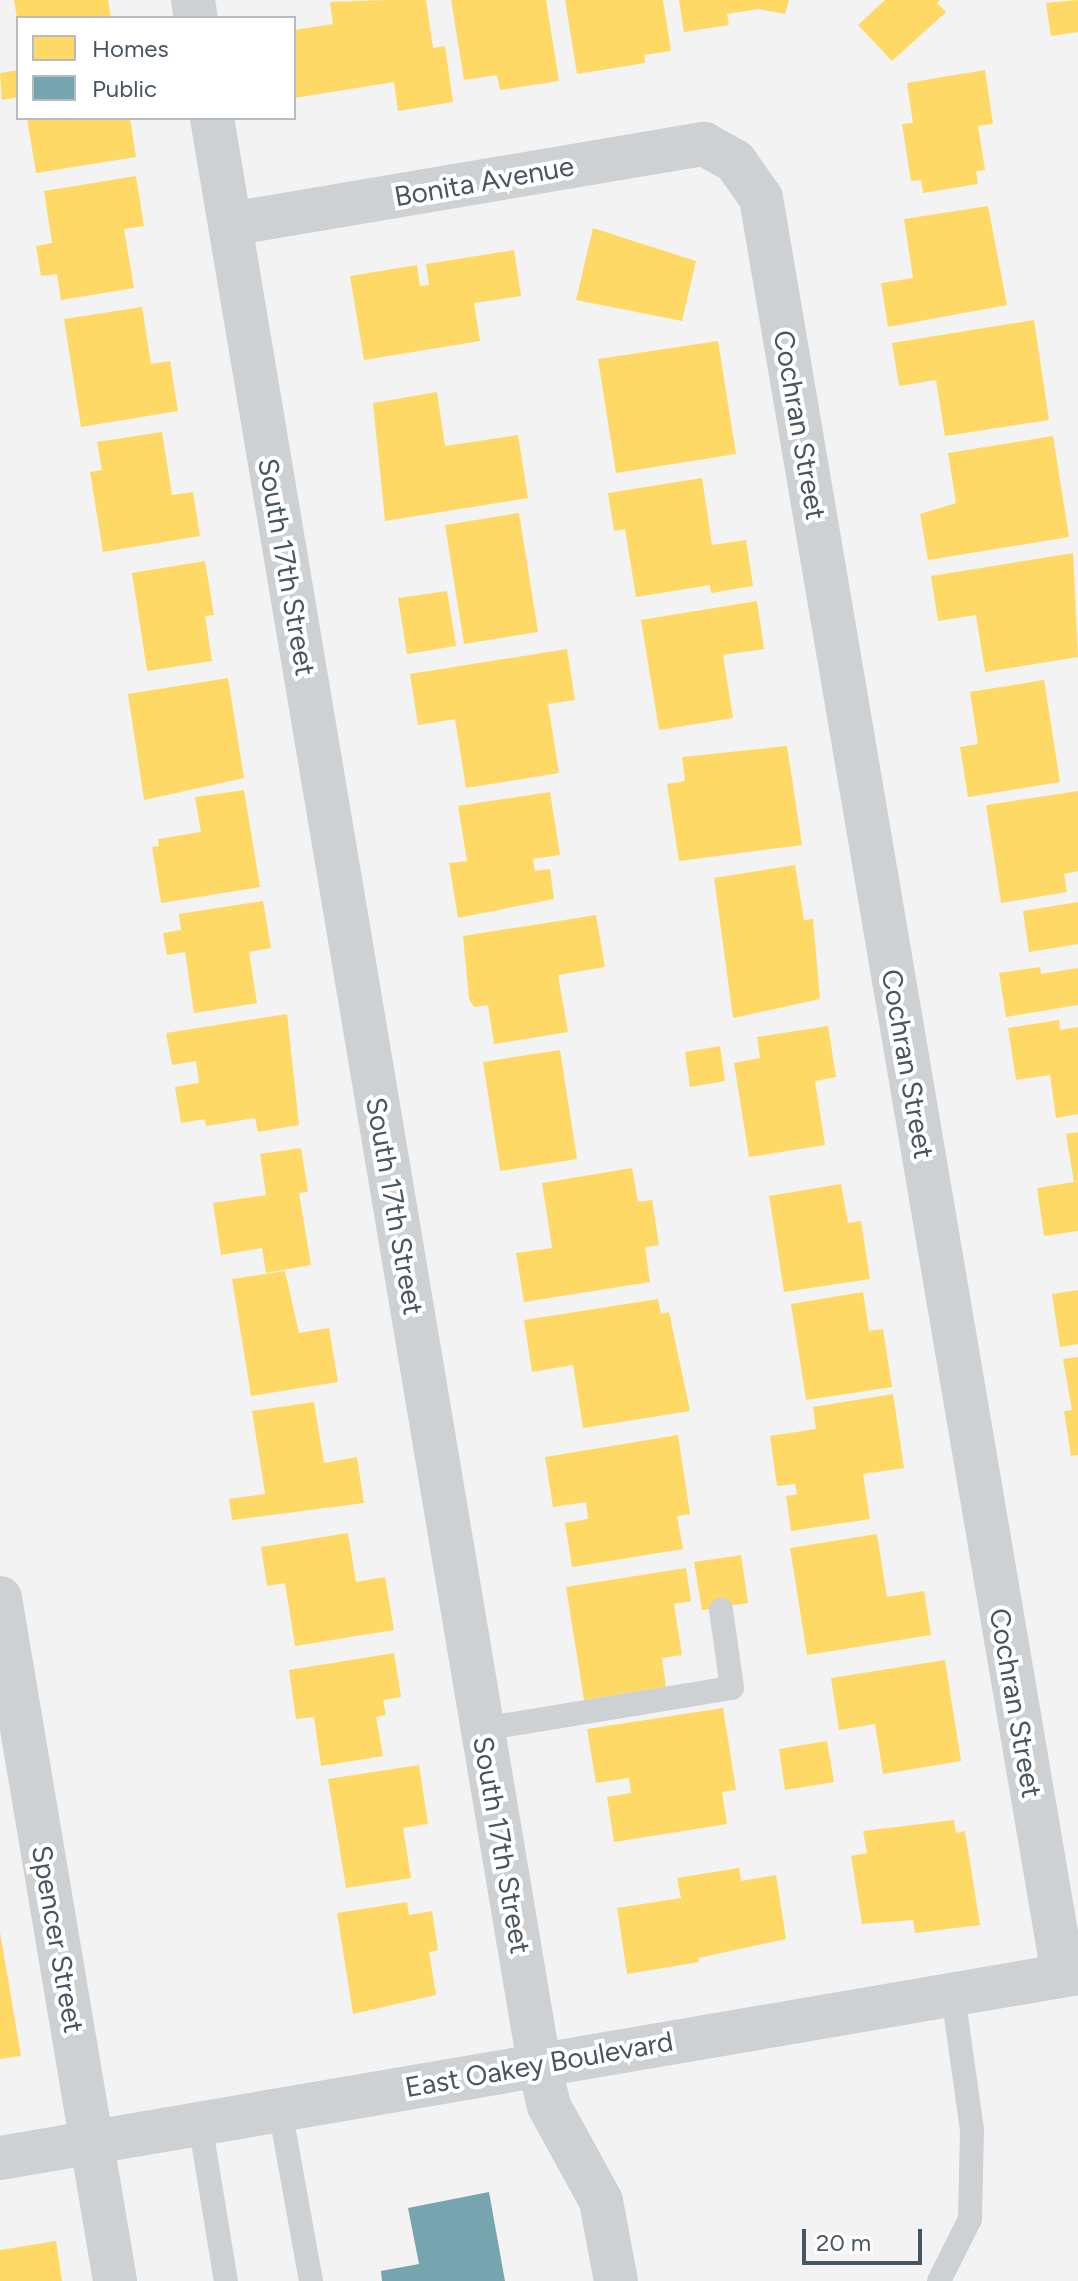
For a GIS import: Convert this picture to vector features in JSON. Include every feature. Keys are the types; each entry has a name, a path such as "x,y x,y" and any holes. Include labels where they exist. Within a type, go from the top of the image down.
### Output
{"street":[{"name":"South 17th Street","path":"212,120 539,2064 549,2106 601,2201 616,2281"},
{"name":"Bonita Avenue","path":"230,224 704,144 735,161"},
{"name":"Cochran Street","path":"735,161 761,198 1070,1974"},
{"name":"Spencer Street","path":"0,1598 5,1658 115,2281"},
{"name":"East Oakey Boulevard","path":"0,2158 1070,1974"}],"lane":[{"path":"483,1729 732,1688 721,1610"},
{"path":"939,2281 970,2219 972,2130 953,1994"},
{"path":"280,2109 311,2281"},
{"path":"200,2123 226,2281"}],"building: Homes":[{"path":"14,0 108,0 111,16 17,16"},
{"path":"426,0 433,48 445,46 453,102 398,111 394,82 296,98 296,30 333,24 330,2"},
{"path":"451,0 546,0 559,81 500,90 497,75 464,80"},
{"path":"565,0 663,0 671,51 644,55 645,63 577,74"},
{"path":"679,0 789,0 785,14 758,9 727,14 729,25 684,32"},
{"path":"885,0 940,0 937,3 946,12 892,61 858,25"},
{"path":"1078,0 1078,32 1051,36 1046,3"},
{"path":"16,70 16,97 2,100 0,73"},
{"path":"985,70 993,124 978,126 985,170 976,171 978,184 923,193 921,180 911,181 902,124 913,123 907,83"},
{"path":"27,120 130,120 136,157 36,173"},
{"path":"136,176 144,226 124,229 134,288 61,300 57,274 41,276 36,246 52,243 44,191"},
{"path":"988,206 1007,305 888,327 881,283 913,278 904,219"},
{"path":"593,228 696,261 682,321 576,300"},
{"path":"514,250 521,296 474,303 480,341 364,360 350,276 417,265 420,286 429,285 426,264"},
{"path":"142,307 151,364 170,361 178,411 81,427 64,319"},
{"path":"1034,320 1049,420 945,436 936,380 899,386 892,343"},
{"path":"718,341 736,454 616,473 598,359"},
{"path":"437,392 445,446 518,435 528,498 385,521 373,403"},
{"path":"162,432 172,495 193,492 200,536 103,552 90,472 102,470 97,442"},
{"path":"1053,436 1069,537 928,560 920,514 956,503 948,453"},
{"path":"702,478 712,545 746,540 753,586 711,593 710,585 636,597 625,529 614,531 608,493"},
{"path":"519,513 538,632 464,644 445,525"},
{"path":"1073,553 1078,657 985,672 976,615 938,621 931,576"},
{"path":"205,561 214,615 205,616 212,661 147,671 132,573"},
{"path":"447,591 456,646 407,654 398,598"},
{"path":"757,601 764,649 723,655 733,718 659,730 641,620"},
{"path":"567,649 575,700 548,704 559,773 466,788 455,719 418,725 410,674"},
{"path":"228,678 244,778 144,800 128,694"},
{"path":"1044,680 1060,782 968,797 960,747 978,744 970,692"},
{"path":"787,746 802,845 679,861 667,784 685,781 682,757"},
{"path":"244,790 260,887 161,903 152,847 159,846 158,839 201,832 195,797"},
{"path":"1078,791 1078,871 1064,874 1067,892 1001,903 986,805"},
{"path":"550,792 560,855 533,859 535,871 550,869 554,899 458,918 449,863 467,861 458,806"},
{"path":"795,865 804,920 813,919 820,999 733,1018 714,878"},
{"path":"263,901 271,948 249,952 257,1003 194,1013 185,952 167,955 163,933 181,930 179,914"},
{"path":"1078,902 1078,944 1029,952 1023,911"},
{"path":"596,915 605,967 558,975 568,1032 494,1044 488,1005 474,1007 469,999 463,936"},
{"path":"1040,967 1041,974 1078,968 1078,1005 1006,1017 999,973"},
{"path":"287,1014 299,1125 258,1132 255,1118 206,1126 205,1119 181,1123 175,1087 199,1083 196,1061 172,1065 166,1033"},
{"path":"1059,1020 1060,1030 1078,1027 1078,1114 1056,1118 1050,1075 1016,1080 1008,1028"},
{"path":"828,1026 836,1077 815,1081 825,1145 749,1157 734,1063 760,1058 757,1037"},
{"path":"720,1046 725,1081 690,1087 685,1052"},
{"path":"560,1050 577,1159 500,1171 483,1062"},
{"path":"1078,1132 1078,1231 1044,1236 1037,1188 1074,1182 1066,1134"},
{"path":"301,1148 308,1192 299,1193 311,1265 266,1273 262,1248 221,1255 213,1203 266,1195 260,1154"},
{"path":"632,1168 638,1202 652,1200 659,1245 645,1247 650,1282 524,1302 516,1253 552,1248 542,1183"},
{"path":"841,1184 848,1223 861,1221 870,1279 784,1292 769,1196"},
{"path":"285,1271 299,1333 329,1328 338,1382 251,1396 232,1279"},
{"path":"1078,1290 1078,1344 1060,1347 1052,1294"},
{"path":"863,1292 869,1331 883,1329 892,1387 806,1400 791,1304"},
{"path":"658,1299 661,1314 669,1312 690,1411 583,1428 573,1365 532,1372 524,1320"},
{"path":"1078,1357 1078,1455 1071,1456 1064,1411 1072,1410 1063,1359"},
{"path":"893,1394 904,1468 863,1474 870,1519 791,1531 786,1496 797,1494 795,1484 777,1486 770,1436 816,1429 813,1407"},
{"path":"314,1402 324,1463 357,1457 364,1503 232,1520 229,1499 265,1494 252,1411"},
{"path":"678,1435 690,1514 677,1516 683,1549 572,1567 565,1523 588,1519 586,1502 553,1507 545,1457"},
{"path":"348,1533 356,1582 385,1577 394,1630 295,1646 285,1583 267,1586 261,1547"},
{"path":"877,1534 887,1597 924,1591 931,1635 807,1655 790,1548"},
{"path":"741,1555 748,1603 702,1610 694,1562"},
{"path":"686,1568 691,1601 674,1604 682,1655 662,1658 666,1687 584,1700 566,1587"},
{"path":"394,1653 401,1697 383,1700 386,1715 376,1717 383,1756 321,1766 314,1717 296,1719 289,1670"},
{"path":"945,1660 961,1761 883,1774 875,1724 839,1730 831,1678"},
{"path":"723,1708 736,1790 722,1792 727,1824 614,1842 607,1797 631,1793 629,1778 596,1783 587,1729"},
{"path":"827,1741 834,1782 785,1790 779,1749"},
{"path":"419,1765 428,1824 403,1828 411,1878 346,1888 328,1779"},
{"path":"954,1820 956,1833 965,1831 980,1925 915,1933 913,1920 862,1924 851,1856 867,1853 863,1831"},
{"path":"739,1868 741,1881 776,1875 786,1939 698,1958 699,1962 627,1974 617,1908 681,1898 677,1878"},
{"path":"407,1902 409,1915 432,1911 438,1950 429,1952 436,1995 353,2014 337,1913"},
{"path":"0,1932 21,2056 0,2059"},
{"path":"56,2241 62,2281 0,2281 0,2250"}],"building: Public":[{"path":"489,2192 505,2281 382,2281 381,2271 419,2264 408,2208"}]}
